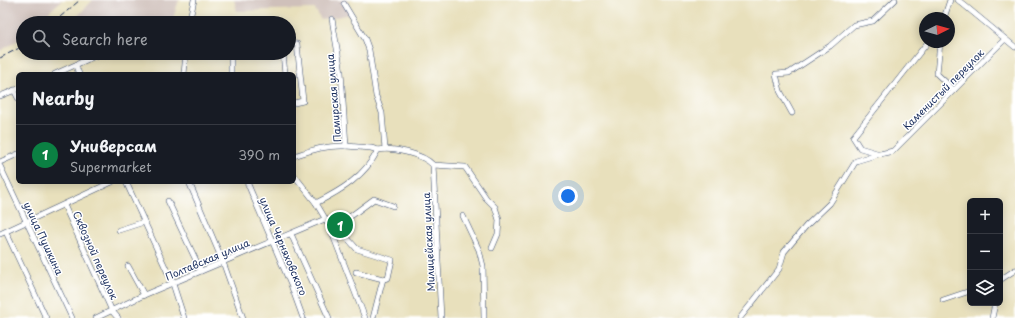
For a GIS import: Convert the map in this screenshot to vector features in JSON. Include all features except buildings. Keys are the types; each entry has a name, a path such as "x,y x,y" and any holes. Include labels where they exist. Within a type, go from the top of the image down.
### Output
{"street":[{"path":"191,16 194,0"},
{"path":"792,113 780,91 776,74 789,73 830,46 854,25 873,21 895,0"},
{"path":"946,12 950,0"},
{"path":"958,0 1015,47"},
{"path":"344,4 365,39 369,50 374,88 382,113 385,148"},
{"name":"Памирская улица","path":"296,155 315,148 346,146 341,72 332,19"},
{"name":"Каменистый переулок","path":"880,154 893,151 1005,39"},
{"path":"296,44 303,102 296,103"},
{"path":"880,154 860,148 853,137 923,48"},
{"path":"939,48 937,74 954,90"},
{"path":"60,72 88,60"},
{"path":"184,72 185,60"},
{"path":"231,60 231,72"},
{"path":"284,60 285,72"},
{"path":"76,66 78,72"},
{"path":"0,96 16,90"},
{"path":"346,146 378,150 385,148 416,155 427,159 433,165 465,167 486,198 495,207 499,220 498,234 492,248"},
{"path":"316,203 361,175 378,150"},
{"path":"740,318 779,269 784,252 806,226 830,203 856,161 880,154"},
{"path":"0,162 16,155"},
{"name":"Милицейская улица","path":"433,165 441,318"},
{"name":"улица Пушкина","path":"0,166 72,318"},
{"path":"296,177 316,203 329,225 365,318"},
{"path":"0,234 108,184"},
{"path":"127,184 173,284 184,318"},
{"path":"190,184 223,262 243,318"},
{"name":"улица Черняховского","path":"248,184 291,285 303,318"},
{"path":"329,225 351,216 374,199 393,206"},
{"path":"168,201 201,271"},
{"name":"Сквозной переулок","path":"64,205 112,311 118,318"},
{"path":"463,216 479,250 483,266 484,318"},
{"name":"Полтавская улица","path":"96,318 144,295 325,219"},
{"path":"119,230 144,222"},
{"path":"329,225 348,239 357,249 392,260 388,278 383,279 356,272"},
{"path":"6,232 46,318"},
{"path":"290,234 329,318"},
{"path":"128,266 144,295"},
{"path":"1003,278 1015,270"},
{"path":"373,318 383,279"},
{"path":"943,300 967,292"},
{"path":"992,318 994,306"}],"shaded area":[{"path":"0,0 62,0 45,16 16,16 16,41 0,51"},
{"path":"93,0 179,0 174,16 78,16"},
{"path":"234,0 347,0 351,14 321,20 315,9 237,11"}],"railway":[{"path":"61,16 80,0"},
{"path":"0,58 16,50"}],"place":[{"name":"Универсам","path":"340,225"}]}
